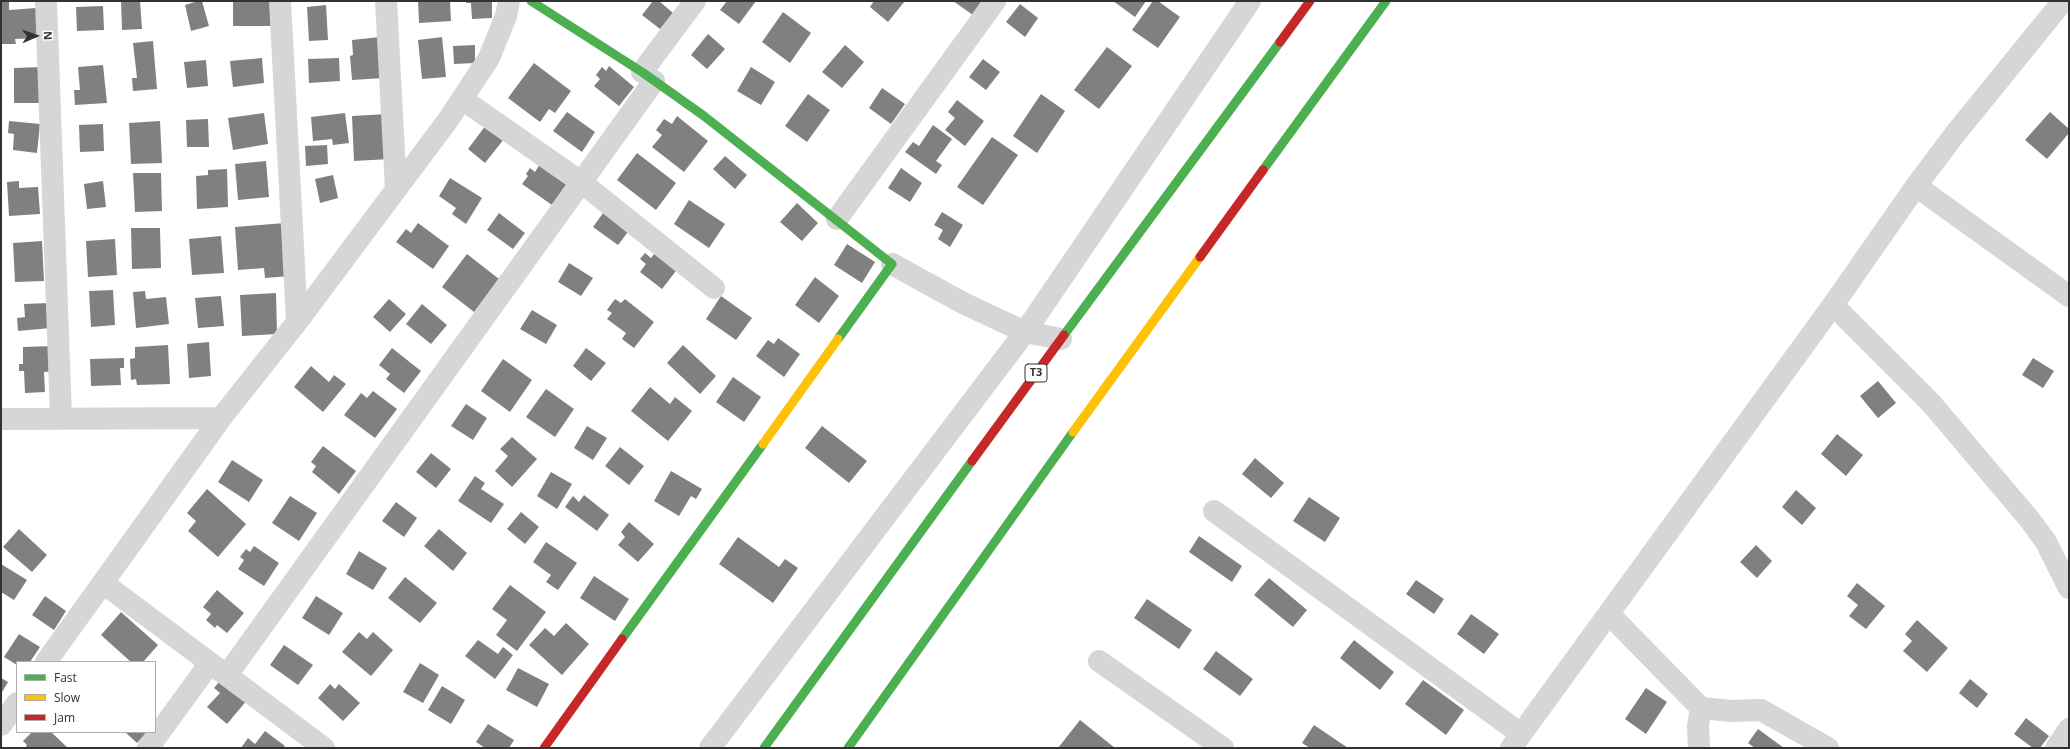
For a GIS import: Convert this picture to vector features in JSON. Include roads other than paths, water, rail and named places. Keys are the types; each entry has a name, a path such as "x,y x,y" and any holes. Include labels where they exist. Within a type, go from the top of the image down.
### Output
{"main road":[{"path":"531,1 648,76 704,116 837,219 892,264 544,748"},
{"name":"T3","path":"764,748 1061,339 1310,1"},
{"path":"848,748 1093,403 1386,1"}],"street":[{"path":"46,1 62,418"},
{"path":"280,1 297,322"},
{"path":"386,1 396,189"},
{"path":"47,661 221,418 297,322 462,99 489,58 506,16 509,1"},
{"path":"148,748 219,669 582,182 695,1"},
{"path":"837,219 995,1"},
{"path":"710,748 1025,332 1250,1"},
{"path":"1214,512 1516,741 1833,305 1916,186 1955,134 2063,1"},
{"path":"462,99 582,182 714,288"},
{"path":"1916,186 2069,296"},
{"path":"892,264 963,303 1025,332 1061,339"},
{"path":"1833,305 1931,403 2030,520 2046,542 2069,588"},
{"path":"1,419 221,418"},
{"path":"103,583 324,748"},
{"path":"1609,614 1701,708 1732,712 1761,710 1828,748"},
{"path":"1099,661 1223,748"},
{"path":"1,725 16,704"},
{"path":"1698,748 1698,726 1701,708"},
{"path":"2056,748 2069,729"}]}
